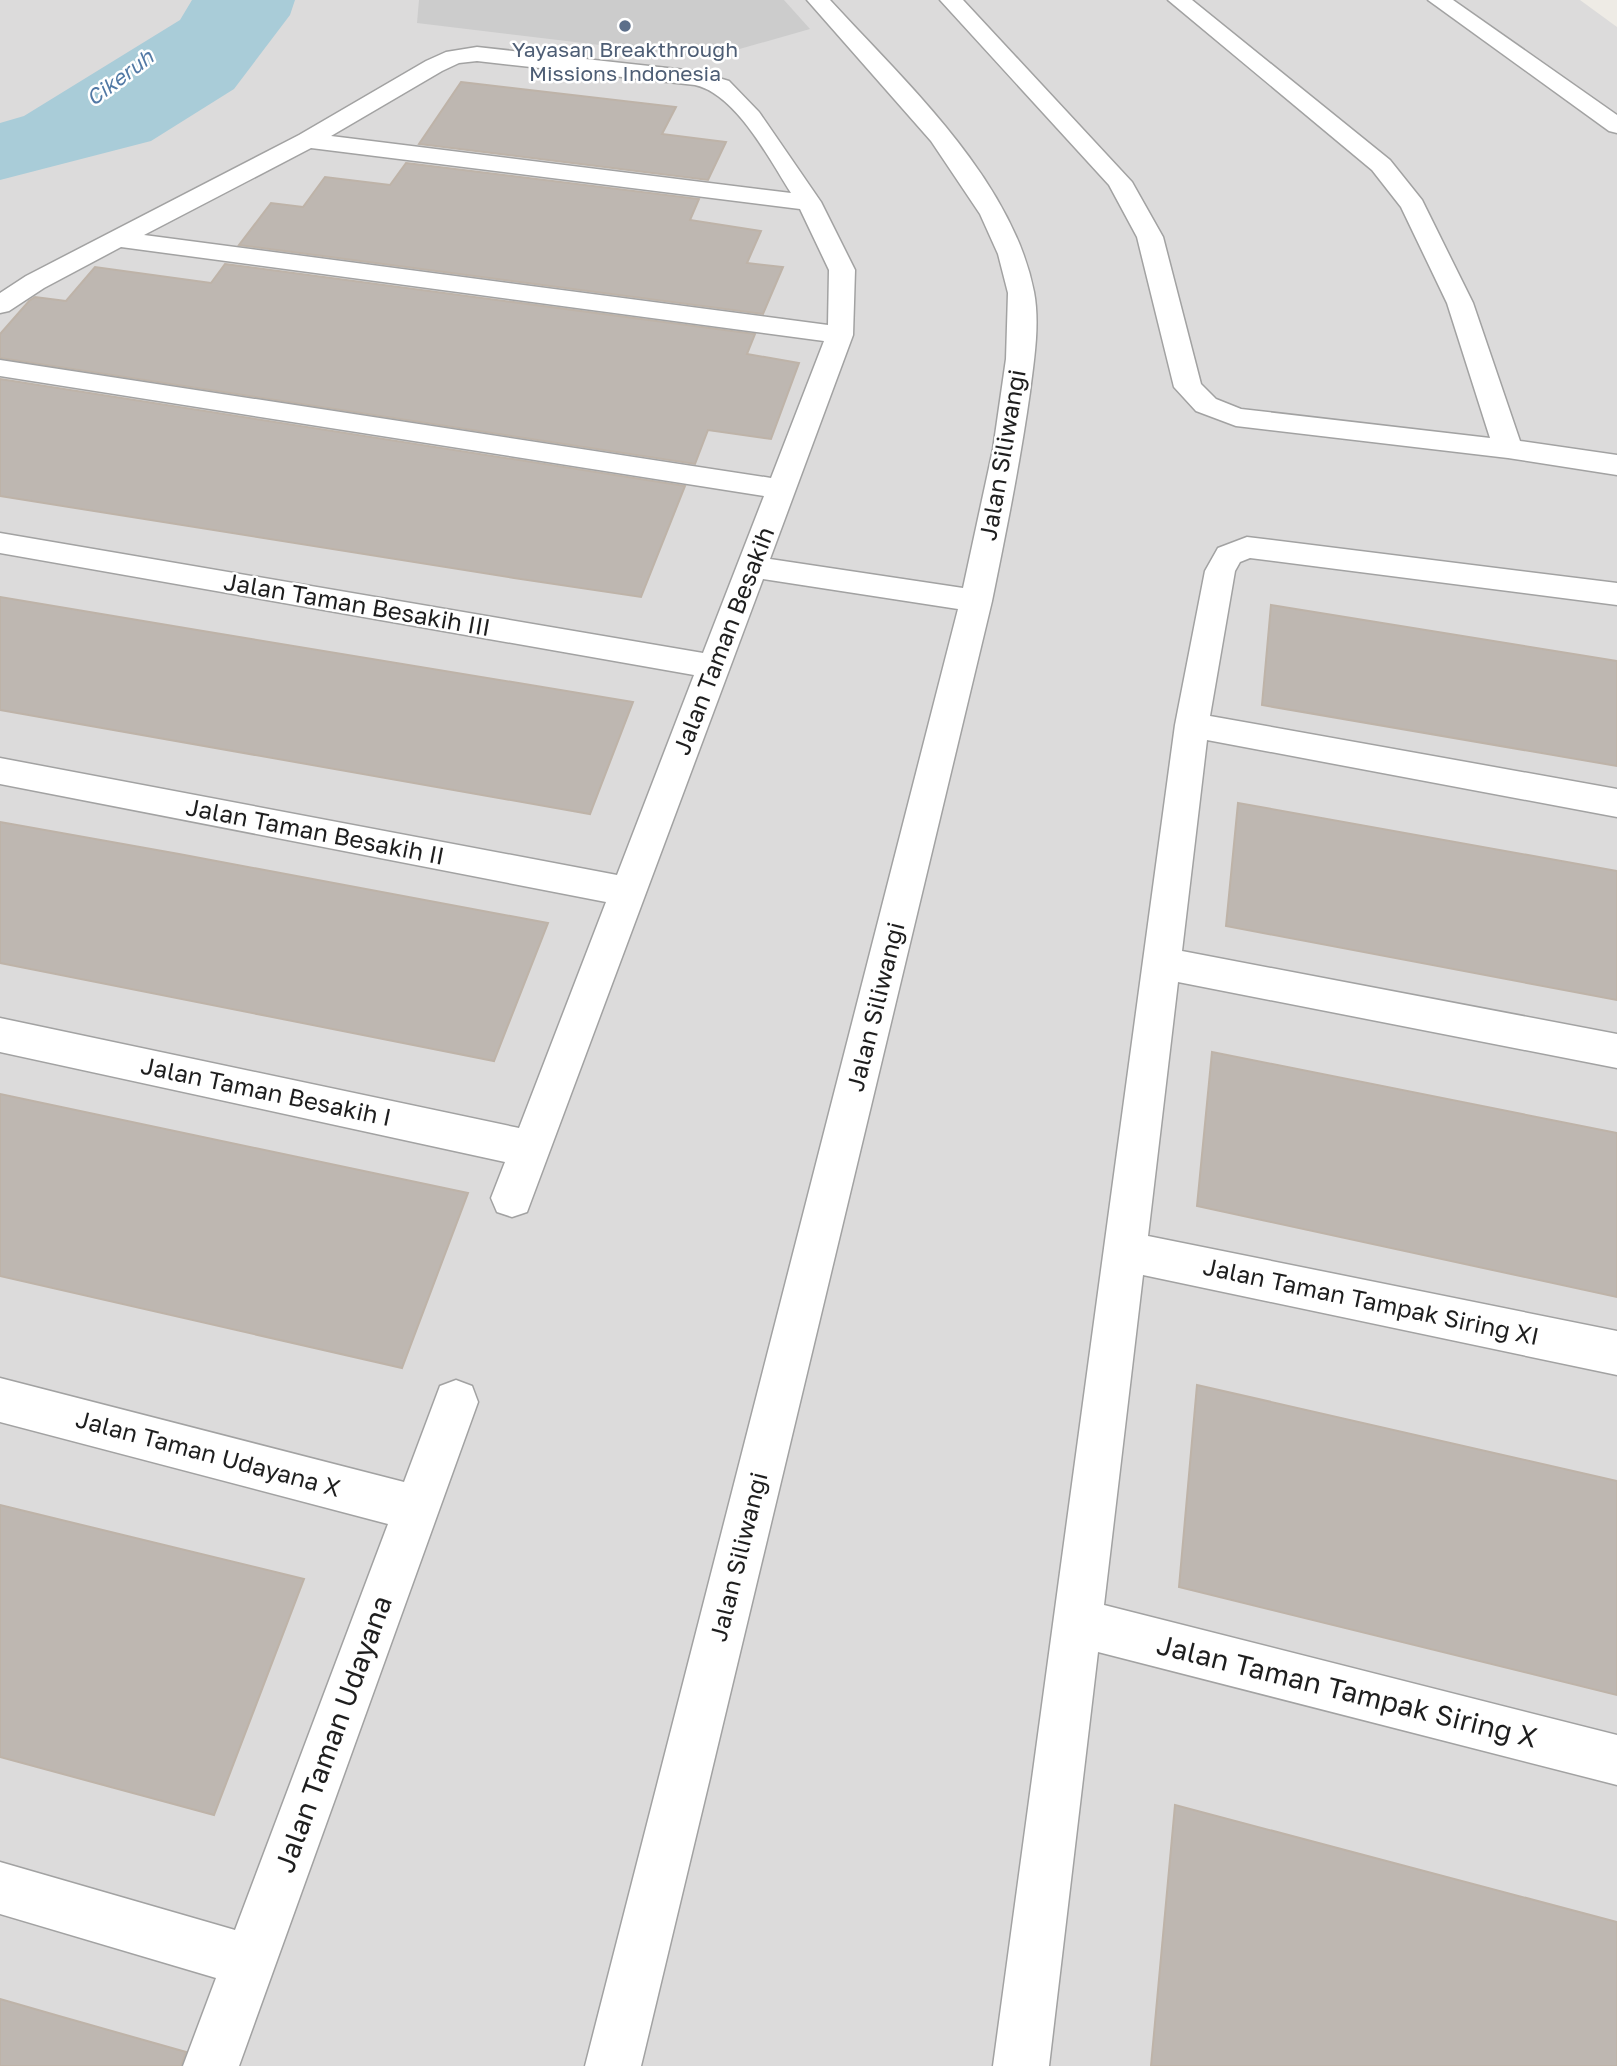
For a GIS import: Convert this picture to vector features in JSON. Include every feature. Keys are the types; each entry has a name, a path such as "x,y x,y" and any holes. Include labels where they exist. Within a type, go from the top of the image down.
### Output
{"street":[{"name":"Jalan Siliwangi","path":"613,2066 976,601 1012,426 1023,332 1020,291 1011,257 990,210 956,159 818,0"},
{"path":"951,0 1120,182 1150,237 1188,387 1206,405 1236,417 1508,449 1617,465"},
{"path":"1179,0 1381,165 1413,205 1461,303 1508,449"},
{"path":"1439,0 1617,126"},
{"name":"Jalan Taman Besakih","path":"307,140 435,65 454,57 477,54 695,78 722,86 735,98 769,142 830,241 841,268 843,298 840,335 512,1198"},
{"path":"0,305 35,282 307,140 808,203"},
{"path":"118,239 840,335"},
{"path":"0,368 782,489"},
{"name":"Jalan Taman Besakih III","path":"0,543 714,667"},
{"path":"1021,2066 1192,725 1220,571 1229,555 1247,547 1617,594"},
{"path":"752,567 976,601"},
{"path":"1192,725 1617,803"},
{"name":"Jalan Taman Besakih II","path":"0,771 629,892"},
{"path":"1162,964 1617,1051"},
{"name":"Jalan Taman Besakih I","path":"0,1035 531,1149"},
{"name":"Jalan Taman Tampak Siring XI","path":"1125,1251 1617,1353"},
{"name":"Jalan Taman Udayana X","path":"0,1400 416,1508"},
{"name":"Jalan Taman Udayana","path":"211,2066 456,1402"},
{"name":"Jalan Taman Tampak Siring X","path":"1077,1622 1617,1760"},
{"path":"0,1888 250,1961"}],"shaded area":[{"path":"0,0 1580,0 1617,27 1617,2066 0,2066"},
{"name":"Yayasan Breakthrough Missions Indonesia","path":"419,0 784,0 810,29 708,58 417,23"}],"water":[{"name":"Cikeruh","path":"192,0 295,0 290,15 234,89 151,141 0,180 0,123 24,116 180,20"}],"building":[{"path":"461,82 676,107 662,134 726,142 708,180 419,144"},
{"path":"406,163 699,199 690,220 761,231 747,263 783,267 763,314 239,245 271,203 303,207 325,177 390,185"},
{"path":"225,264 755,334 747,354 799,363 771,439 708,430 695,464 0,358 0,334 29,301 35,297 66,301 95,267 211,283"},
{"path":"0,379 685,486 641,597 514,578 0,496"},
{"path":"0,597 633,702 590,814 0,710"},
{"path":"1271,605 1617,661 1617,766 1262,705"},
{"path":"1238,803 1617,871 1617,1000 1226,926"},
{"path":"0,822 548,923 494,1061 0,963"},
{"path":"1212,1052 1617,1133 1617,1297 1197,1206"},
{"path":"0,1094 468,1193 402,1368 0,1276"},
{"path":"1197,1385 1617,1481 1617,1695 1179,1587"},
{"path":"0,1505 304,1579 214,1815 0,1757"},
{"path":"1175,1805 1617,1922 1617,2066 1151,2066"},
{"path":"0,1999 186,2052 181,2066 0,2066"}],"place":[{"name":"Yayasan Breakthrough Missions Indonesia","path":"625,26"}]}
